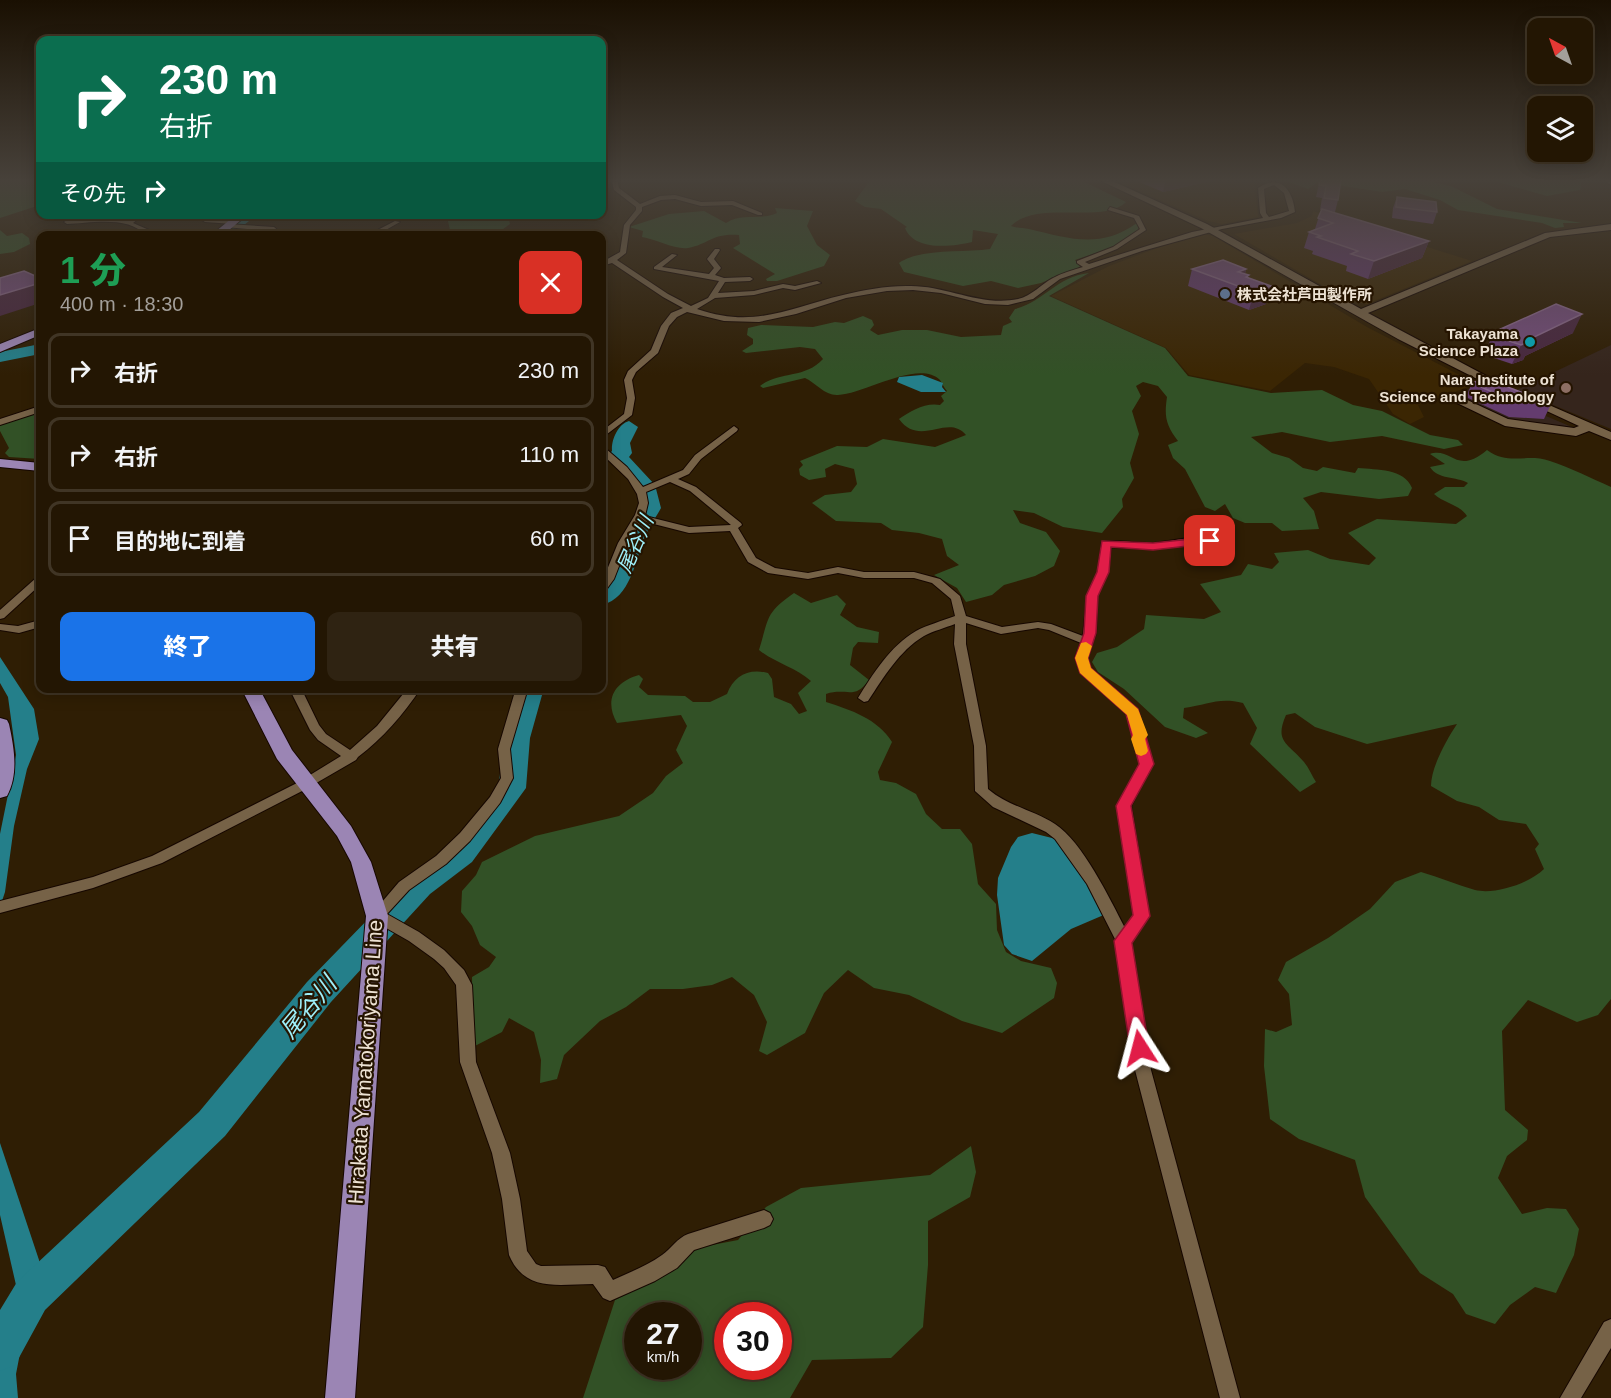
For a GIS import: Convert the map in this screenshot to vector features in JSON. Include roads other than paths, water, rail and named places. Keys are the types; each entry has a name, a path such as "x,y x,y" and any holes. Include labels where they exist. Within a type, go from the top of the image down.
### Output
{"main road":[{"path":"0,348 36,333"},
{"path":"0,463 36,466"},
{"name":"Hirakata Yamatokoriyama Line","path":"253,693 284,754 344,831 362,862 377,916 339,1398"},
{"path":"0,724 6,758 0,791"}],"street":[{"path":"606,263 623,253 623,244"},
{"path":"1089,267 1079,262 1121,244"},
{"path":"993,298 1018,296 1089,267 1154,244"},
{"path":"1240,244 1478,377 1611,436"},
{"path":"1360,313 1526,244"},
{"path":"711,276 718,268 710,259 717,250"},
{"path":"674,255 656,268 690,272 697,276 711,276 723,280 750,279"},
{"path":"613,260 634,273 643,283 688,309 727,320 749,320 795,312 850,295 913,288 931,289 980,302 1007,303 1034,296 1042,286"},
{"path":"713,296 723,280"},
{"path":"606,432 628,415 631,398 628,380 632,371 655,351 664,326 674,315 713,296 754,293 783,286 795,288 817,283"},
{"path":"1459,400 1505,422 1576,432 1589,426"},
{"path":"0,422 36,410"},
{"path":"642,492 686,472 698,457 734,429"},
{"path":"606,453 642,492 643,509 625,538 609,582 606,585"},
{"path":"671,479 693,489 737,525"},
{"path":"639,517 689,530 733,528 752,560 772,571 808,576 838,570 864,575 926,577 944,586 956,598 961,618 960,644 980,746 982,791 1009,810 1052,829 1066,841 1116,923 1123,941 1143,1070 1230,1398"},
{"path":"1123,941 1142,916 1124,806 1146,764 1133,712 1085,670 1081,658 1087,642 1092,596 1103,572 1106,544 1153,546 1198,540 1222,541"},
{"path":"0,616 36,584"},
{"path":"864,698 888,662 909,642 921,633 961,618 1001,632 1038,625 1051,627 1087,642"},
{"path":"0,627 19,630 36,624"},
{"path":"297,693 314,727 322,737 352,758"},
{"path":"7,905 81,886 162,858 308,783 352,758 391,722 411,693"},
{"path":"521,693 504,749 507,778 495,800 465,837 441,860 404,886 377,916 400,928 443,957 460,974 464,985 468,1062 501,1153 511,1199 518,1255 530,1271 541,1275 597,1274 610,1291 670,1262 688,1243 764,1219"},
{"path":"1570,1398 1611,1329"}],"water":[{"path":"922,375 943,383 942,387 946,392 921,392 897,382 899,377"},
{"path":"0,657 34,709 39,739 27,769 14,826 5,892 0,907 0,834 16,755 8,697 0,683"},
{"path":"1032,833 1060,840 1106,914 1071,929 1032,961 1012,954 1004,945 997,895 998,878 1011,847 1018,837"},
{"path":"0,1143 39,1260 46,1291 21,1348 16,1374 18,1398 0,1398 0,1338 21,1307 0,1215"}],"waterway":[{"path":"0,357 36,350"},
{"name":"尾谷川","path":"606,594 618,582 635,535 651,508 645,485 617,456 622,453 621,443 629,427"},
{"name":"尾谷川","path":"0,1350 31,1296 212,1124 319,992 419,886 462,854 512,788 516,738 530,693"}],"place":[{"name":"株式会社芦田製作所","path":"1225,294"},
{"name":"Takayama Science Plaza","path":"1530,342"},
{"name":"Nara Institute of Science and Technology","path":"1566,388"}]}
